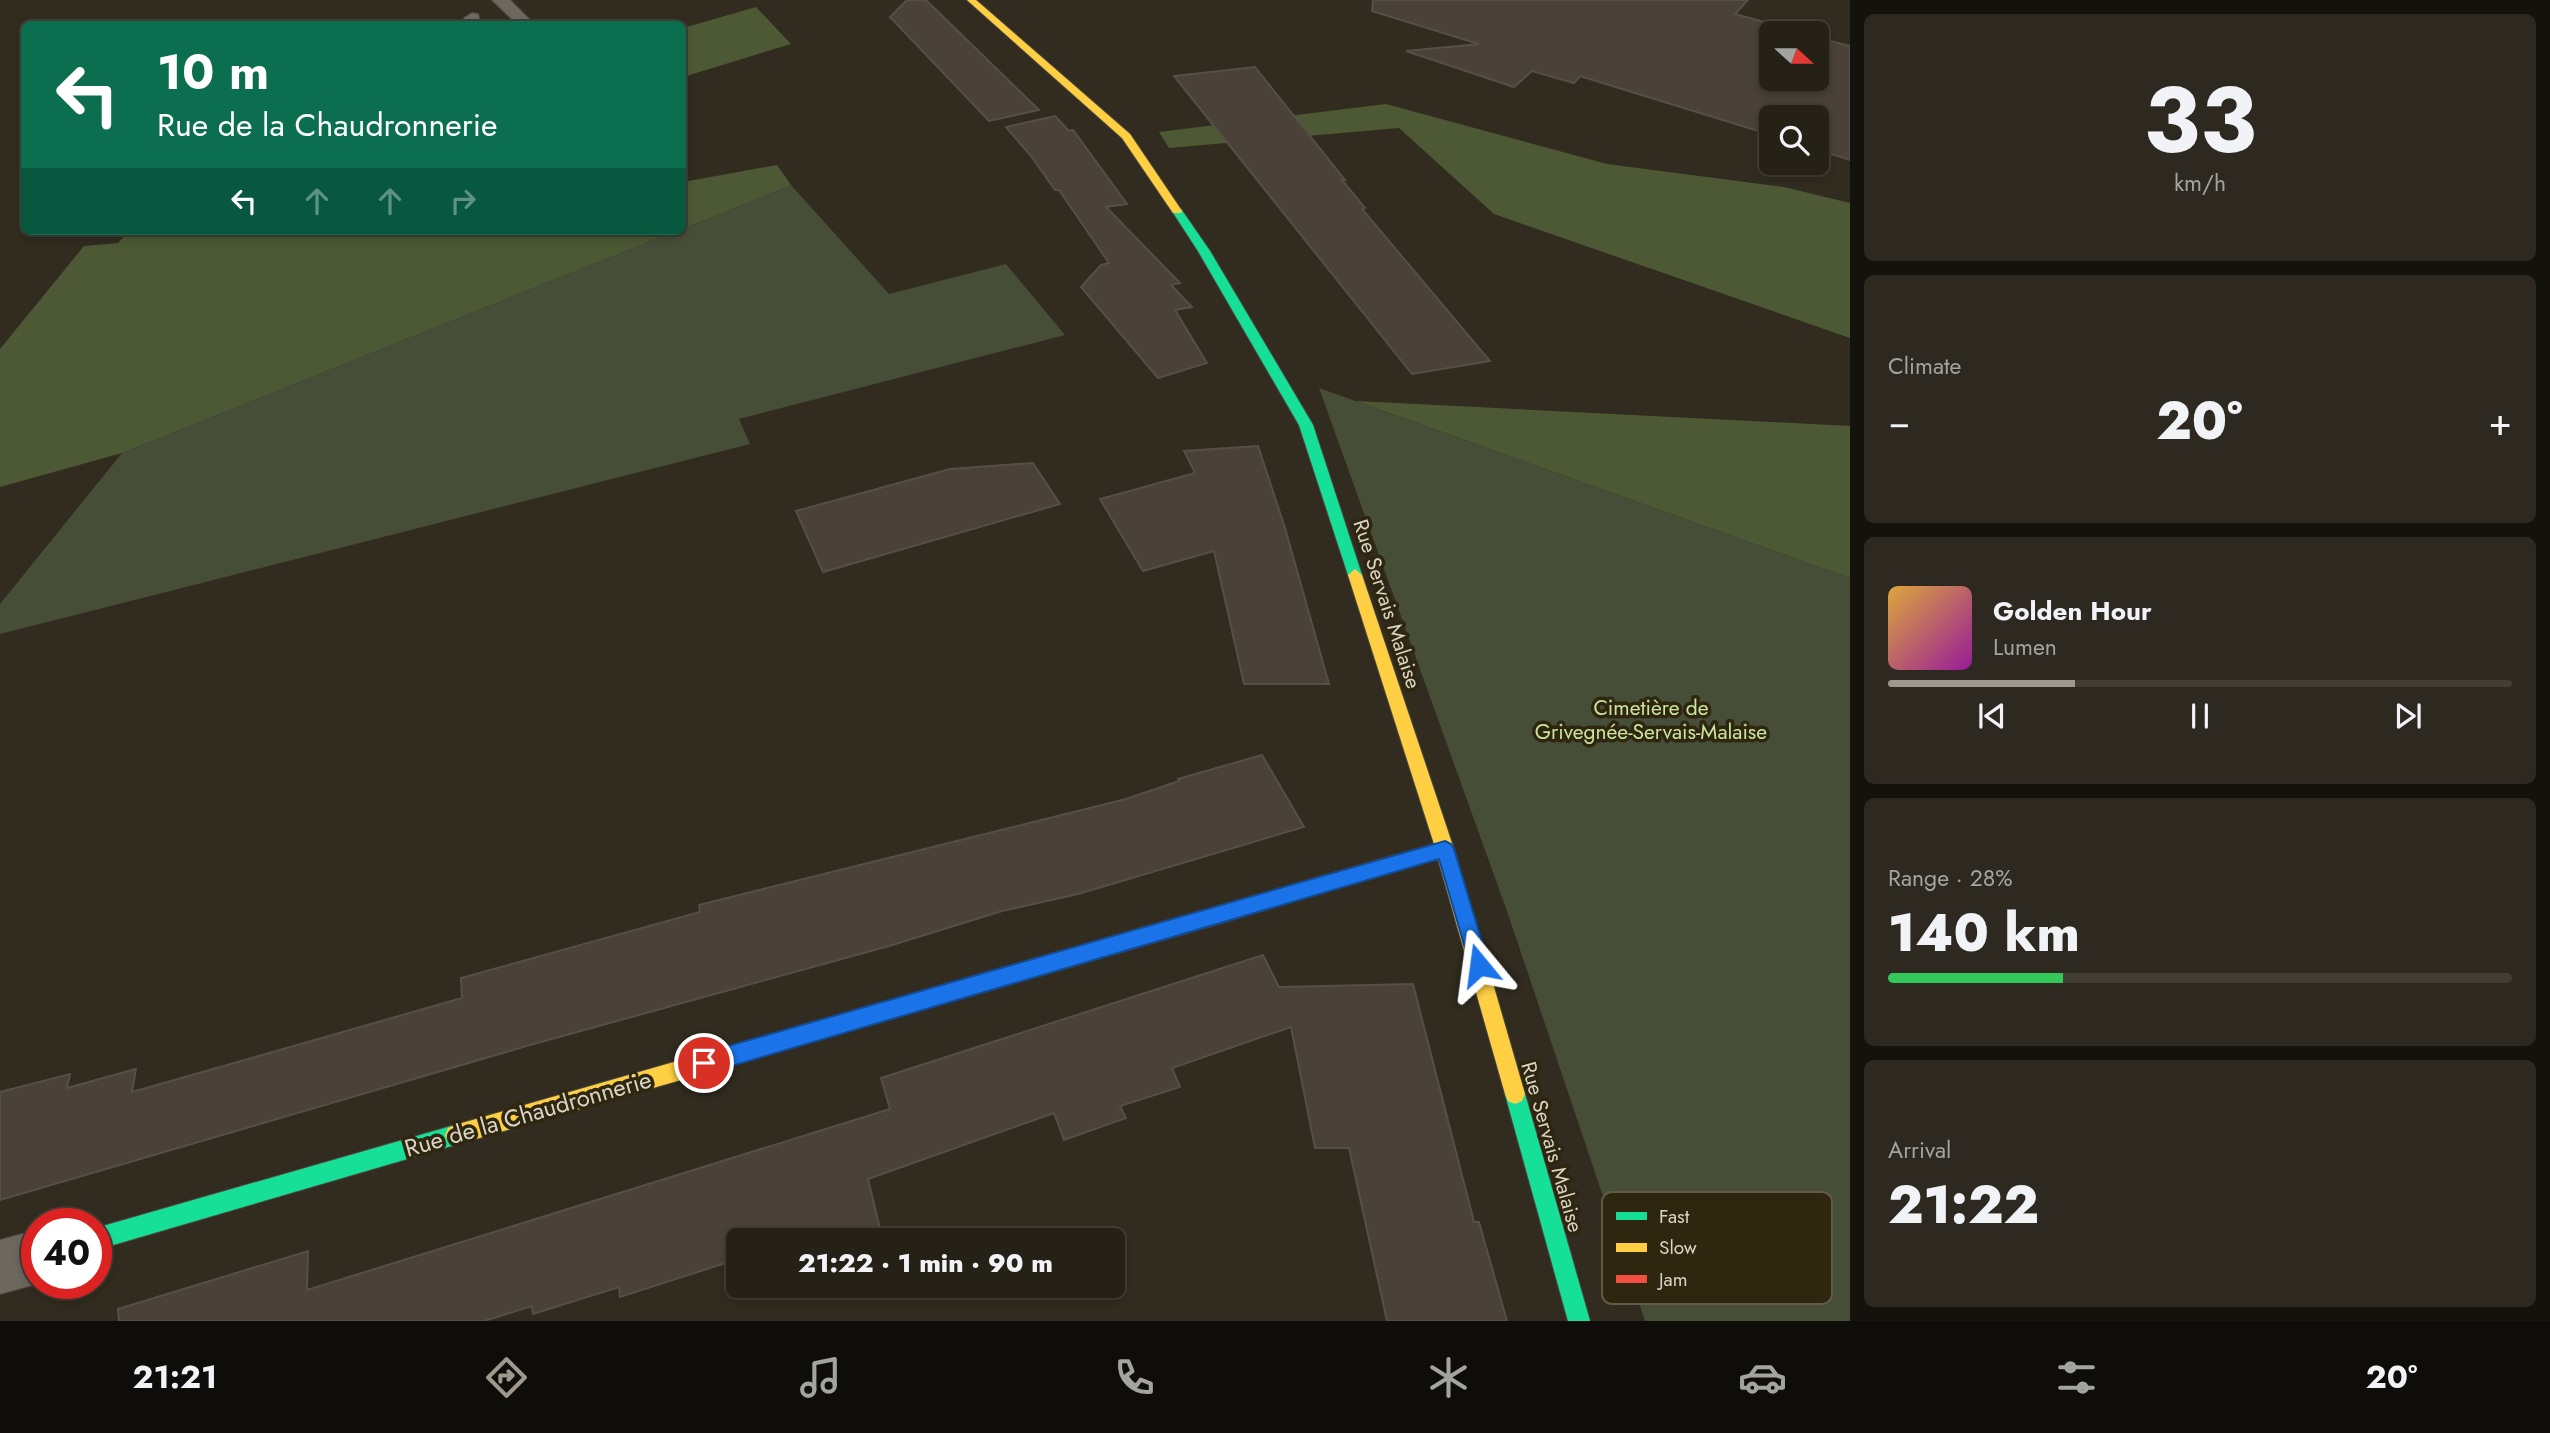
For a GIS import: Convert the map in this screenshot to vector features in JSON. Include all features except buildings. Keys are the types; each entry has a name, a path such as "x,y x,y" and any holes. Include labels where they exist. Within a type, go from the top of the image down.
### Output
{"street":[{"name":"Rue Servais Malaise","path":"971,0 1126,136 1203,251 1306,425 1445,849 1579,1321"},
{"name":"Rue de la Chaudronnerie","path":"112,1234 1445,849"},
{"path":"0,1267 21,1261"}],"lane":[{"path":"500,0 523,21"}],"green space":[{"path":"756,7 791,44 686,76 686,27"},
{"path":"1386,104 1607,164 1784,187 1850,203 1850,338 1494,214 1399,128 1169,148 1159,132"},
{"path":"777,165 791,185 686,228 686,181"},
{"path":"791,185 889,294 1006,264 1065,335 739,419 750,444 0,634 0,604 122,453 666,235 686,235 686,228"},
{"path":"125,235 666,235 122,453 0,487 0,349 84,246 118,243"},
{"name":"Cimetière de Grivegnée-Servais-Malaise","path":"1319,388 1850,578 1850,1321 1645,1321 1639,1304 1832,1304 1832,1192 1602,1193 1508,914"},
{"path":"1356,401 1850,426 1850,578"}],"traffic: fast":[{"path":"1177,211 1204,251 1306,425 1355,575"},
{"path":"1515,1094 1579,1321"},
{"path":"112,1234 455,1135"}],"traffic: slow":[{"path":"971,0 1126,136 1177,211"},
{"path":"1355,575 1465,914 1515,1094"},
{"path":"1204,919 1445,849"},
{"path":"455,1135 719,1059"}],"traffic: jam":[{"path":"719,1059 1204,919"}],"route":[{"path":"704,1063 1445,849 1479,965"}]}
